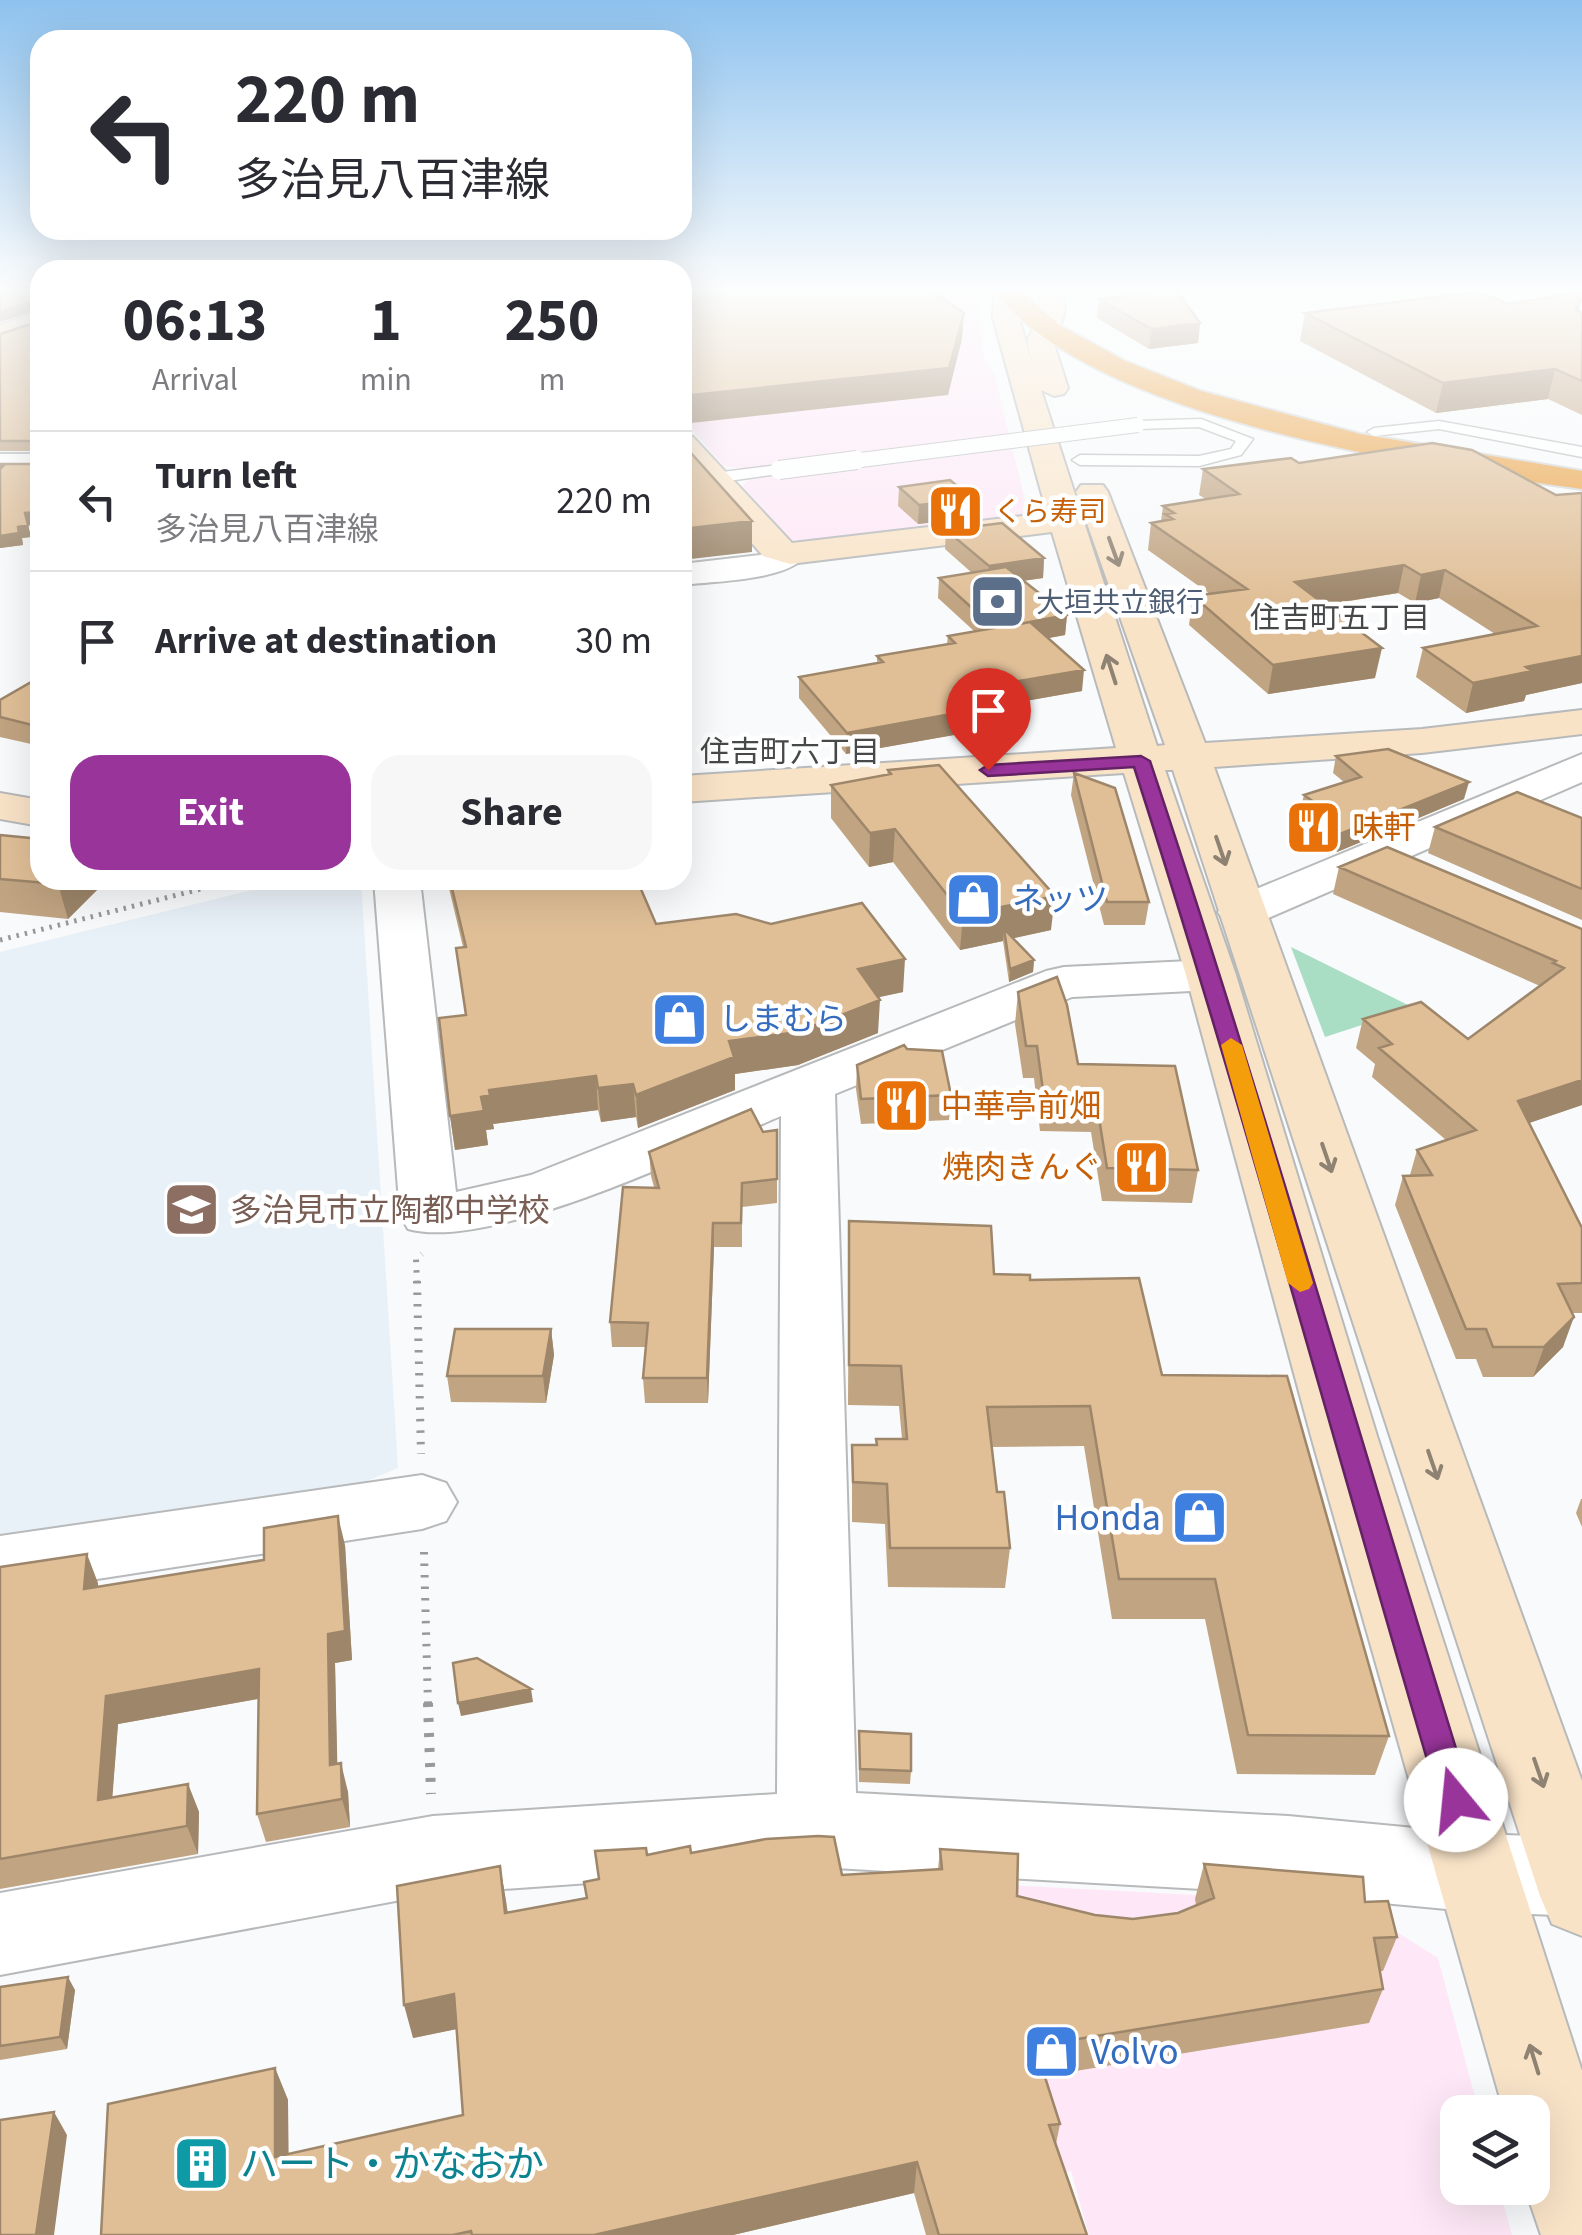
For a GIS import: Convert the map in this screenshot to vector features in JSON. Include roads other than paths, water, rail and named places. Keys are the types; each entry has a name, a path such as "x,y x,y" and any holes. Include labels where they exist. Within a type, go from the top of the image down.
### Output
{"highway":[{"path":"1194,395 1260,418 1424,455 1582,480"},
{"path":"1242,395 1374,432 1461,451 1582,469"}],"street":[{"path":"0,1934 433,1856 816,1829 1288,1855 1580,1883 1242,912 1166,760 1067,520 1029,395"},
{"path":"1057,395 1080,460 1166,760 1211,976 1344,1436 1582,2220"},
{"path":"692,454 776,549 790,554"},
{"path":"4,463 30,463"},
{"path":"692,575 768,564 790,554 1067,520"},
{"path":"692,788 1422,741 1582,722"},
{"path":"1242,912 1582,767"},
{"path":"0,806 30,812"},
{"path":"1380,852 1430,875"},
{"path":"398,890 430,1215 472,1210 549,1190 1064,982 1211,976"},
{"path":"808,1086 816,1829"},
{"path":"0,1565 422,1502"}],"lane":[{"path":"714,478 1138,425 1201,423 1245,439 1236,452 1199,461 1080,460"},
{"path":"1374,432 1440,425 1582,452"}],"place":[{"name":"くら寿司","path":"955,511"},
{"name":"大垣共立銀行","path":"997,602"},
{"name":"味軒","path":"1313,827"},
{"name":"ネッツ","path":"973,899"},
{"name":"しまむら","path":"680,1019"},
{"name":"中華亭前畑","path":"902,1106"},
{"name":"焼肉きんぐ","path":"1141,1167"},
{"name":"多治見市立陶都中学校","path":"191,1210"},
{"name":"Honda","path":"1200,1517"},
{"name":"Volvo","path":"1052,2051"},
{"name":"ハート・かなおか","path":"201,2164"}],"district":[{"name":"住吉町五丁目","path":"1340,618"},
{"name":"住吉町六丁目","path":"790,752"}]}
